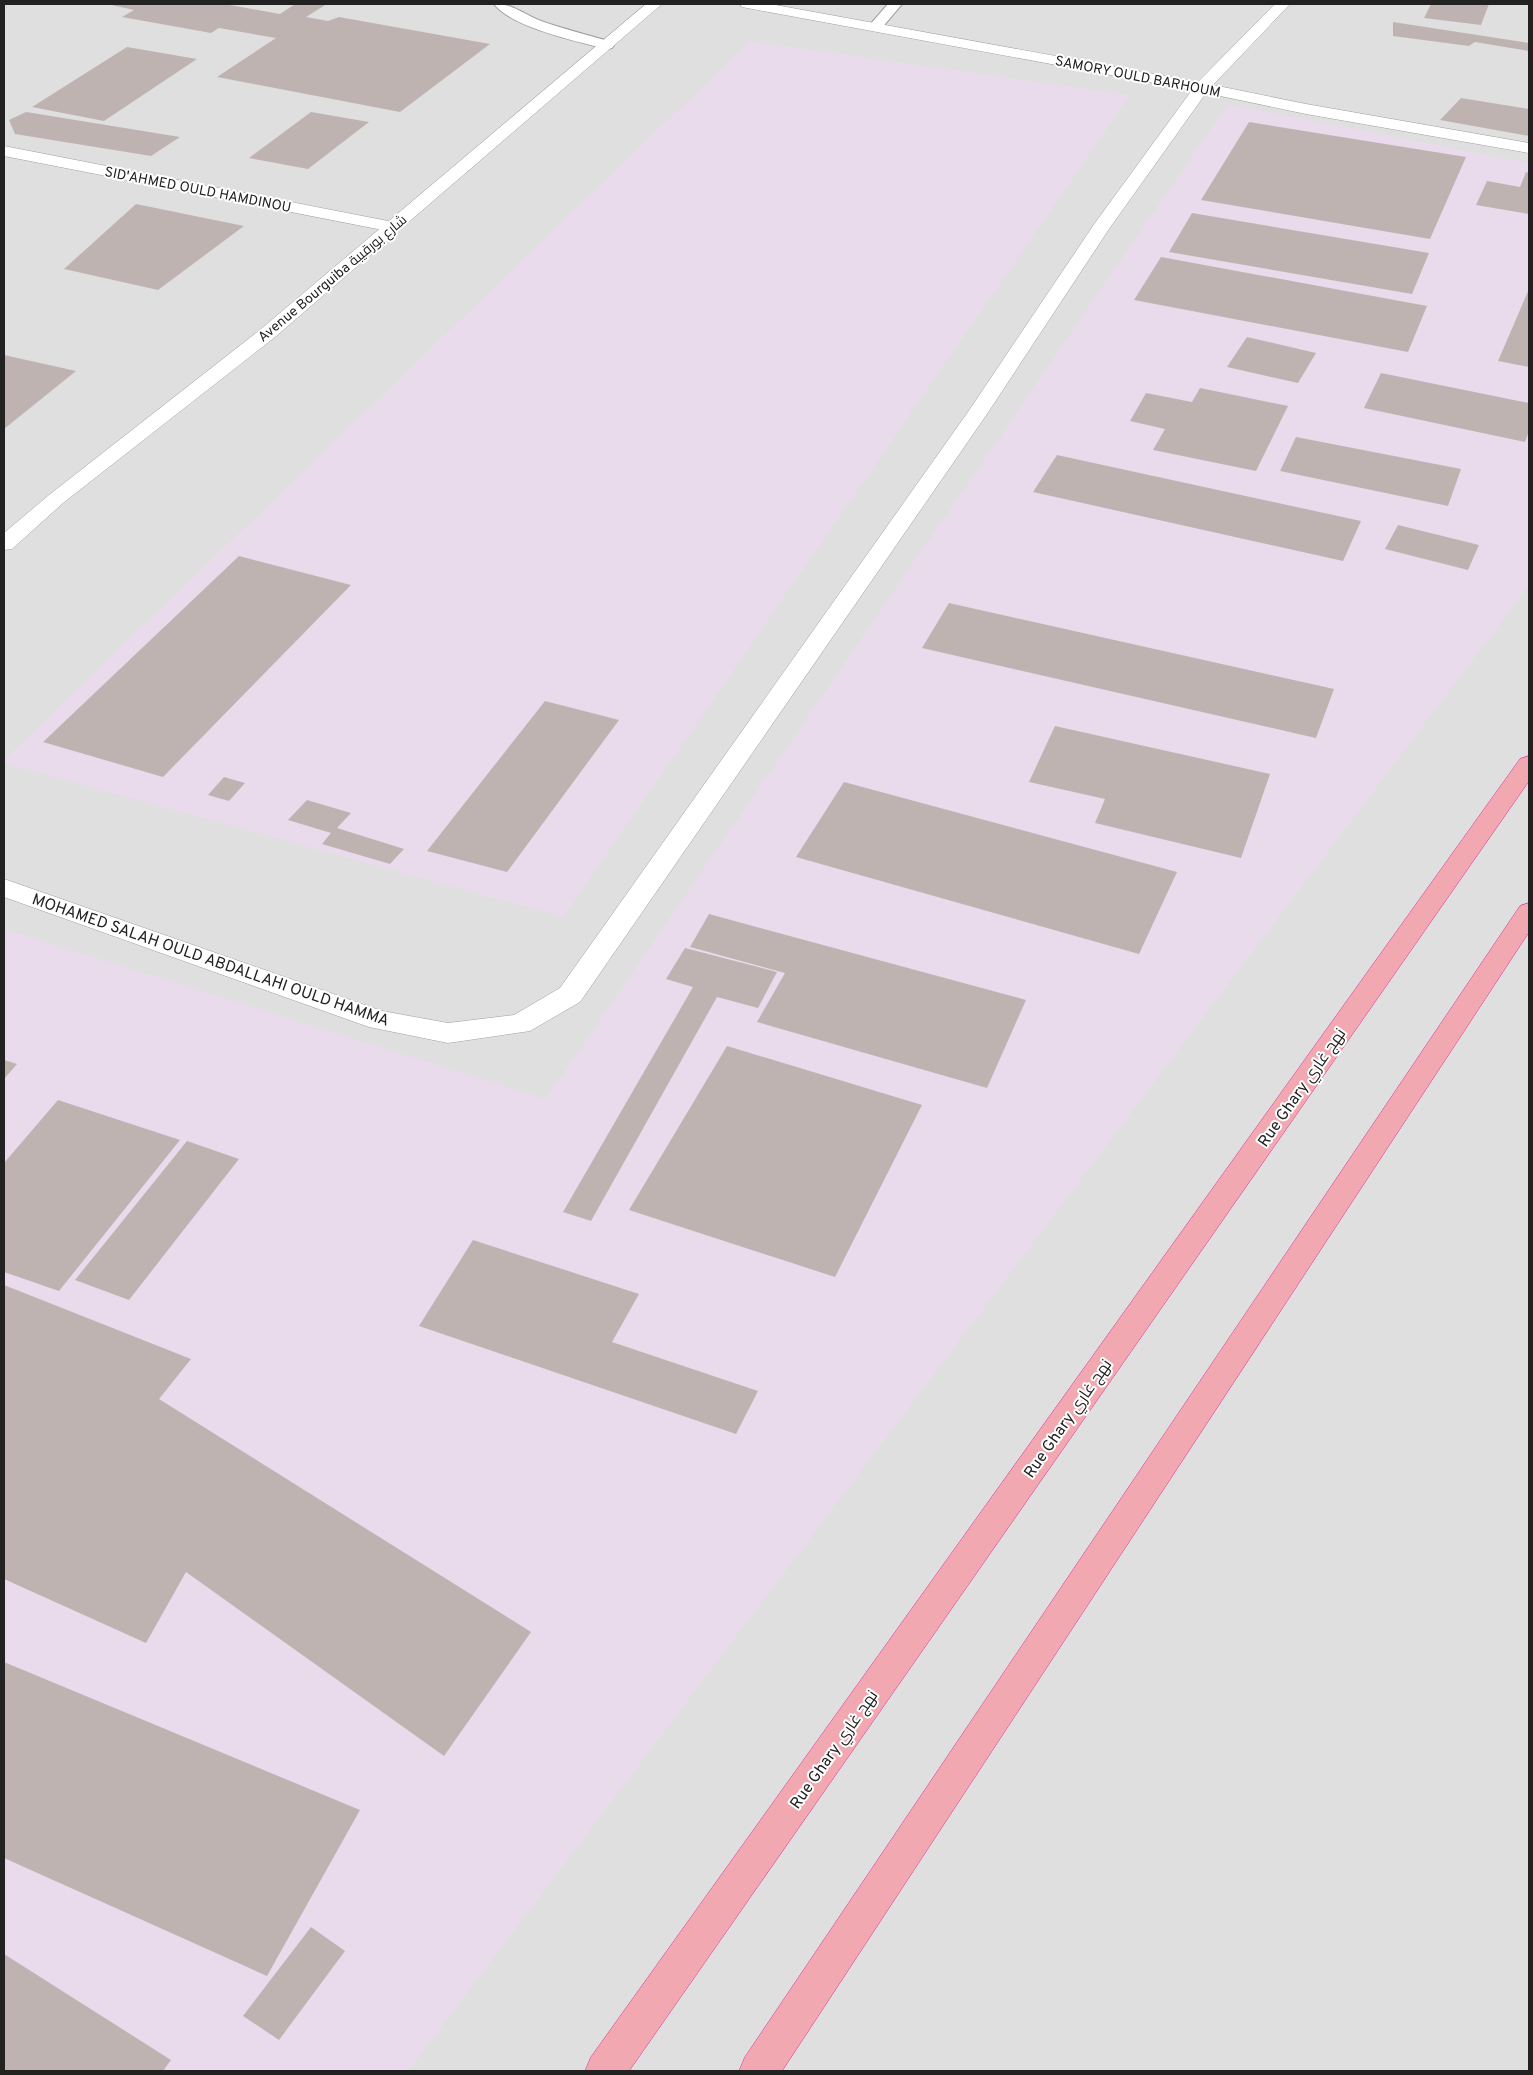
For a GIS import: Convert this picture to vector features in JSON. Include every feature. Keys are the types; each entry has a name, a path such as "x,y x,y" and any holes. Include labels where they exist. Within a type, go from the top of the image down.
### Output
{"highway":[{"name":"Rue Ghary نهج غاري","path":"605,2071 1529,764"},
{"path":"759,2071 1529,912"}],"street":[{"name":"Avenue Bourguiba شارع بورقيبة","path":"4,544 63,494 268,333 655,4"},
{"name":"SAMORY OULD BARHOUM","path":"747,4 1202,87 1306,109 1529,148"},
{"name":"MOHAMED SALAH OULD ABDALLAHI OULD HAMMA","path":"4,888 379,1020 448,1033 520,1024 570,995 977,414 1101,227 1202,87 1283,4"},
{"name":"SID'AHMED OULD HAMDINOU","path":"4,151 393,227"}],"lane":[{"path":"501,4 503,8 526,21 606,45"},
{"path":"875,27 895,4"}],"shaded area":[{"path":"4,4 1529,4 1529,2071 4,2071"},
{"path":"750,41 1130,95 563,917 4,763 4,760"},
{"path":"1228,104 1529,163 1529,585 408,2071 4,2071 4,929 546,1099"}],"building":[{"path":"107,4 224,4 280,14 295,4 327,4 306,17 328,21 339,17 490,44 400,112 217,77 276,38 219,28 211,33 122,17 134,10"},
{"path":"1431,4 1489,4 1481,25 1424,18"},
{"path":"1393,22 1529,43 1529,51 1475,42 1469,46 1393,36"},
{"path":"127,47 197,59 104,121 32,107"},
{"path":"1461,98 1529,109 1529,136 1440,120"},
{"path":"26,112 180,137 151,156 15,134 9,120"},
{"path":"311,112 369,122 308,169 249,158"},
{"path":"1249,122 1466,157 1430,239 1201,200"},
{"path":"1526,172 1529,173 1529,214 1476,205 1487,181 1520,187"},
{"path":"136,204 244,226 158,290 64,269"},
{"path":"1192,213 1429,253 1412,294 1169,252"},
{"path":"1161,257 1427,306 1408,352 1134,300"},
{"path":"1529,289 1529,367 1498,361"},
{"path":"1247,337 1316,353 1298,383 1227,367"},
{"path":"4,355 76,371 4,429"},
{"path":"1381,373 1529,403 1529,431 1525,442 1364,408"},
{"path":"1200,388 1288,406 1256,471 1153,450 1165,429 1130,421 1146,393 1192,402"},
{"path":"1296,437 1461,469 1448,506 1280,471"},
{"path":"1057,455 1361,521 1343,561 1033,492"},
{"path":"1398,525 1479,545 1468,570 1385,549"},
{"path":"239,556 351,585 163,777 43,742"},
{"path":"949,603 1334,689 1316,738 922,648"},
{"path":"545,701 619,720 507,872 427,851"},
{"path":"1055,726 1270,774 1241,858 1095,823 1105,799 1029,782"},
{"path":"224,777 245,783 229,801 208,795"},
{"path":"844,782 1177,872 1139,954 796,857"},
{"path":"307,800 351,813 337,828 404,849 390,864 322,844 331,833 288,820"},
{"path":"709,914 1026,1000 987,1088 757,1022 785,973 690,947"},
{"path":"685,948 777,972 758,1008 717,997 591,1221 563,1212 693,987 666,979"},
{"path":"727,1046 922,1105 835,1277 629,1210"},
{"path":"4,1060 17,1064 4,1079"},
{"path":"58,1100 180,1140 59,1291 4,1272 4,1163"},
{"path":"187,1141 239,1159 129,1300 75,1280"},
{"path":"473,1240 639,1294 612,1342 758,1391 736,1434 419,1326"},
{"path":"4,1285 191,1359 159,1399 531,1632 444,1756 186,1572 146,1643 4,1579"},
{"path":"4,1662 360,1810 267,1976 4,1858"},
{"path":"311,1927 345,1951 279,2040 243,2016"},
{"path":"4,1954 171,2060 163,2071 4,2071"}]}
